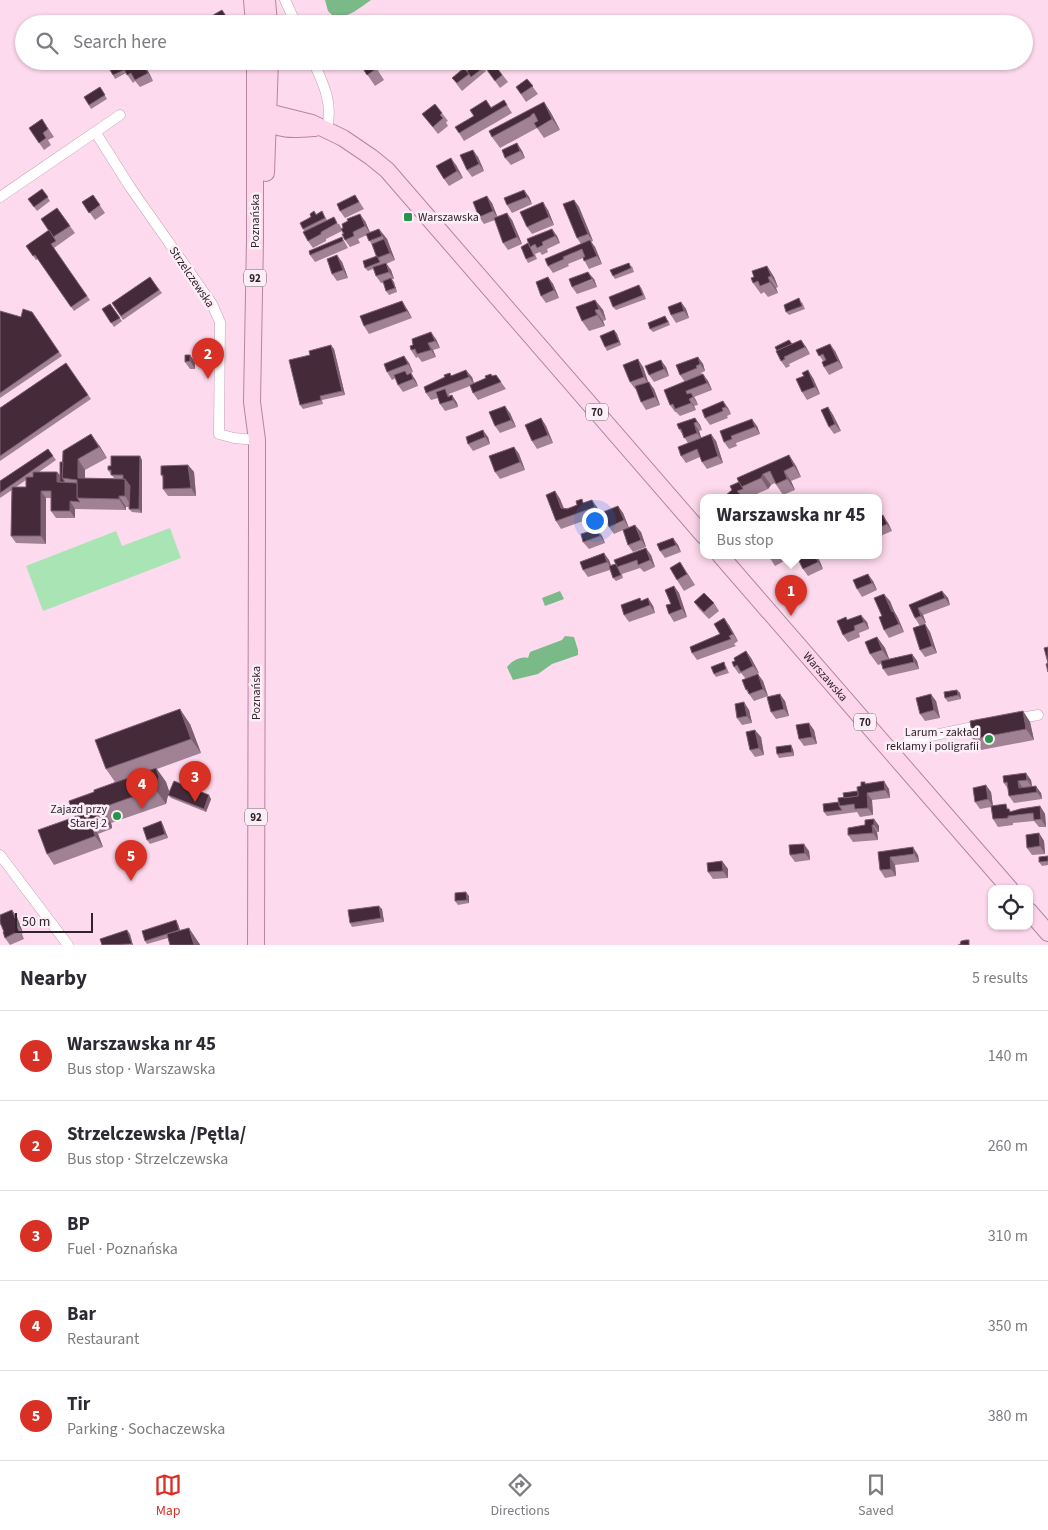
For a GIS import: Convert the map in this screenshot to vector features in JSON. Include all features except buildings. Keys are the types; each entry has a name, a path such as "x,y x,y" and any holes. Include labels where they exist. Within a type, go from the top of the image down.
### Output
{"main road":[{"path":"252,0 253,15"},
{"path":"267,0 269,15"},
{"name":"Poznańska","path":"256,70 264,117 267,154 262,401 256,440"},
{"name":"Poznańska","path":"256,945 256,440 252,402 264,117 269,70"},
{"path":"264,117 282,134 324,129"},
{"name":"70","path":"264,117 312,123 356,146 387,170 700,531"},
{"name":"Poznańska","path":"267,154 282,134"},
{"name":"Warszawska","path":"723,559 1007,885"},
{"path":"1033,915 1048,932"}],"street":[{"path":"285,0 292,15"},
{"path":"317,70 328,99 330,117 324,129"},
{"path":"0,197 120,115"},
{"name":"Strzelczewska","path":"96,133 130,187 212,304 220,322 219,434 234,438 256,440"},
{"path":"892,753 911,740 1038,715"},
{"path":"0,855 68,945"}],"shaded area":[{"path":"325,0 371,0 346,15 332,15 328,11"},
{"path":"170,528 181,558 43,611 26,566 116,531 122,546"},
{"path":"560,591 564,599 545,606 542,598"},
{"path":"565,636 574,637 578,655 552,664 538,674 513,680 507,667 511,663 519,658 528,658 530,652 562,640"}],"place":[{"name":"Warszawska","path":"408,217"},
{"name":"Strzelczewska /Pętla/","path":"208,379"},
{"name":"Warszawska nr 45","path":"791,616"},
{"name":"Larum - zakład reklamy i poligrafii","path":"989,739"},
{"name":"BP","path":"195,802"},
{"name":"Bar","path":"142,809"},
{"name":"Zajazd przy Starej 2","path":"117,816"},
{"name":"Tir","path":"131,881"}]}
